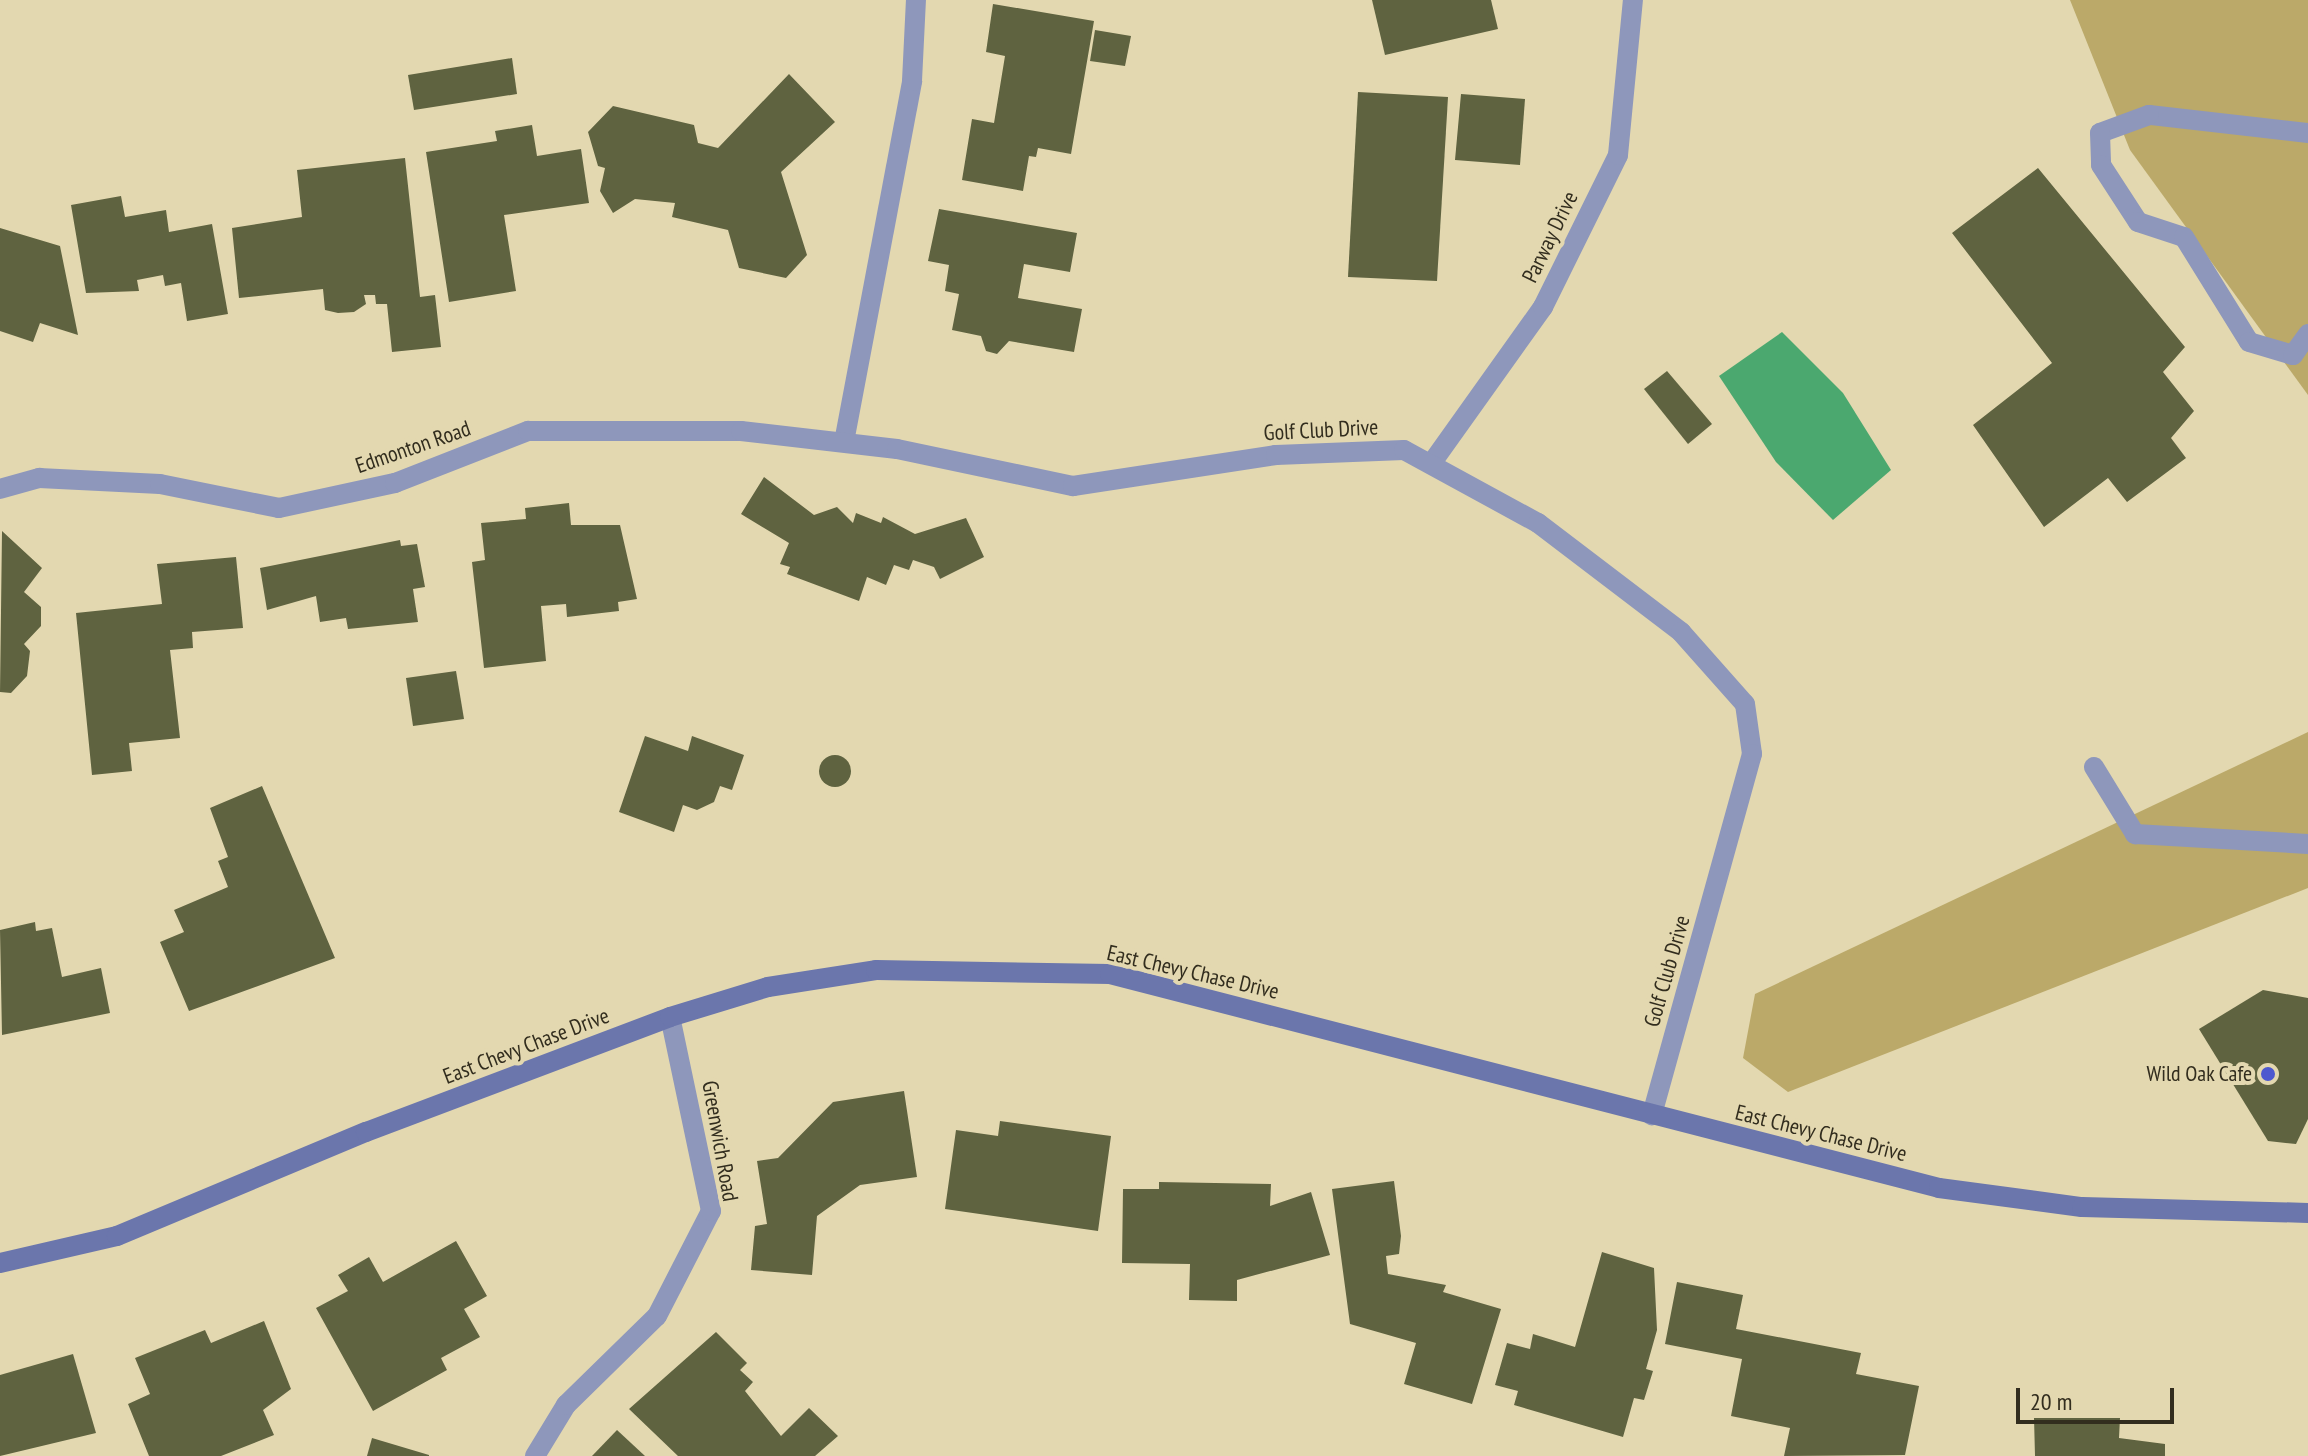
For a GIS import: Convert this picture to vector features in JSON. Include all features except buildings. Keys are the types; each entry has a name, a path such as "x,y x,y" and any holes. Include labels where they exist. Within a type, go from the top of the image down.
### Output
{"main road":[{"name":"East Chevy Chase Drive","path":"0,1263 117,1236 366,1132 670,1017 768,987 876,970 1110,974 1939,1188 2082,1207 2308,1213"}],"street":[{"path":"844,442 912,81 916,0"},
{"name":"Parway Drive","path":"1431,464 1543,307 1618,155 1633,0"},
{"path":"2308,133 2149,115 2100,133 2101,165 2138,222 2184,237 2249,342 2293,355 2308,334"},
{"name":"Edmonton Road","path":"0,489 39,478 160,484 279,508 395,483 528,431 741,431 844,442"},
{"name":"Golf Club Drive","path":"844,442 1073,486 1276,455 1404,450 1550,532 1681,632 1745,704 1752,754 1652,1115"},
{"path":"2094,767 2135,834 2308,844"},
{"name":"Greenwich Road","path":"535,1456 566,1405 657,1316 711,1211 670,1017"}],"shaded area":[{"path":"2070,0 2308,0 2308,395 2130,150"},
{"path":"1782,332 1843,393 1891,470 1833,520 1776,462 1719,376"},
{"path":"2308,732 2308,888 1788,1092 1743,1058 1755,994"}],"place":[{"name":"Wild Oak Cafe","path":"2268,1074"}]}
